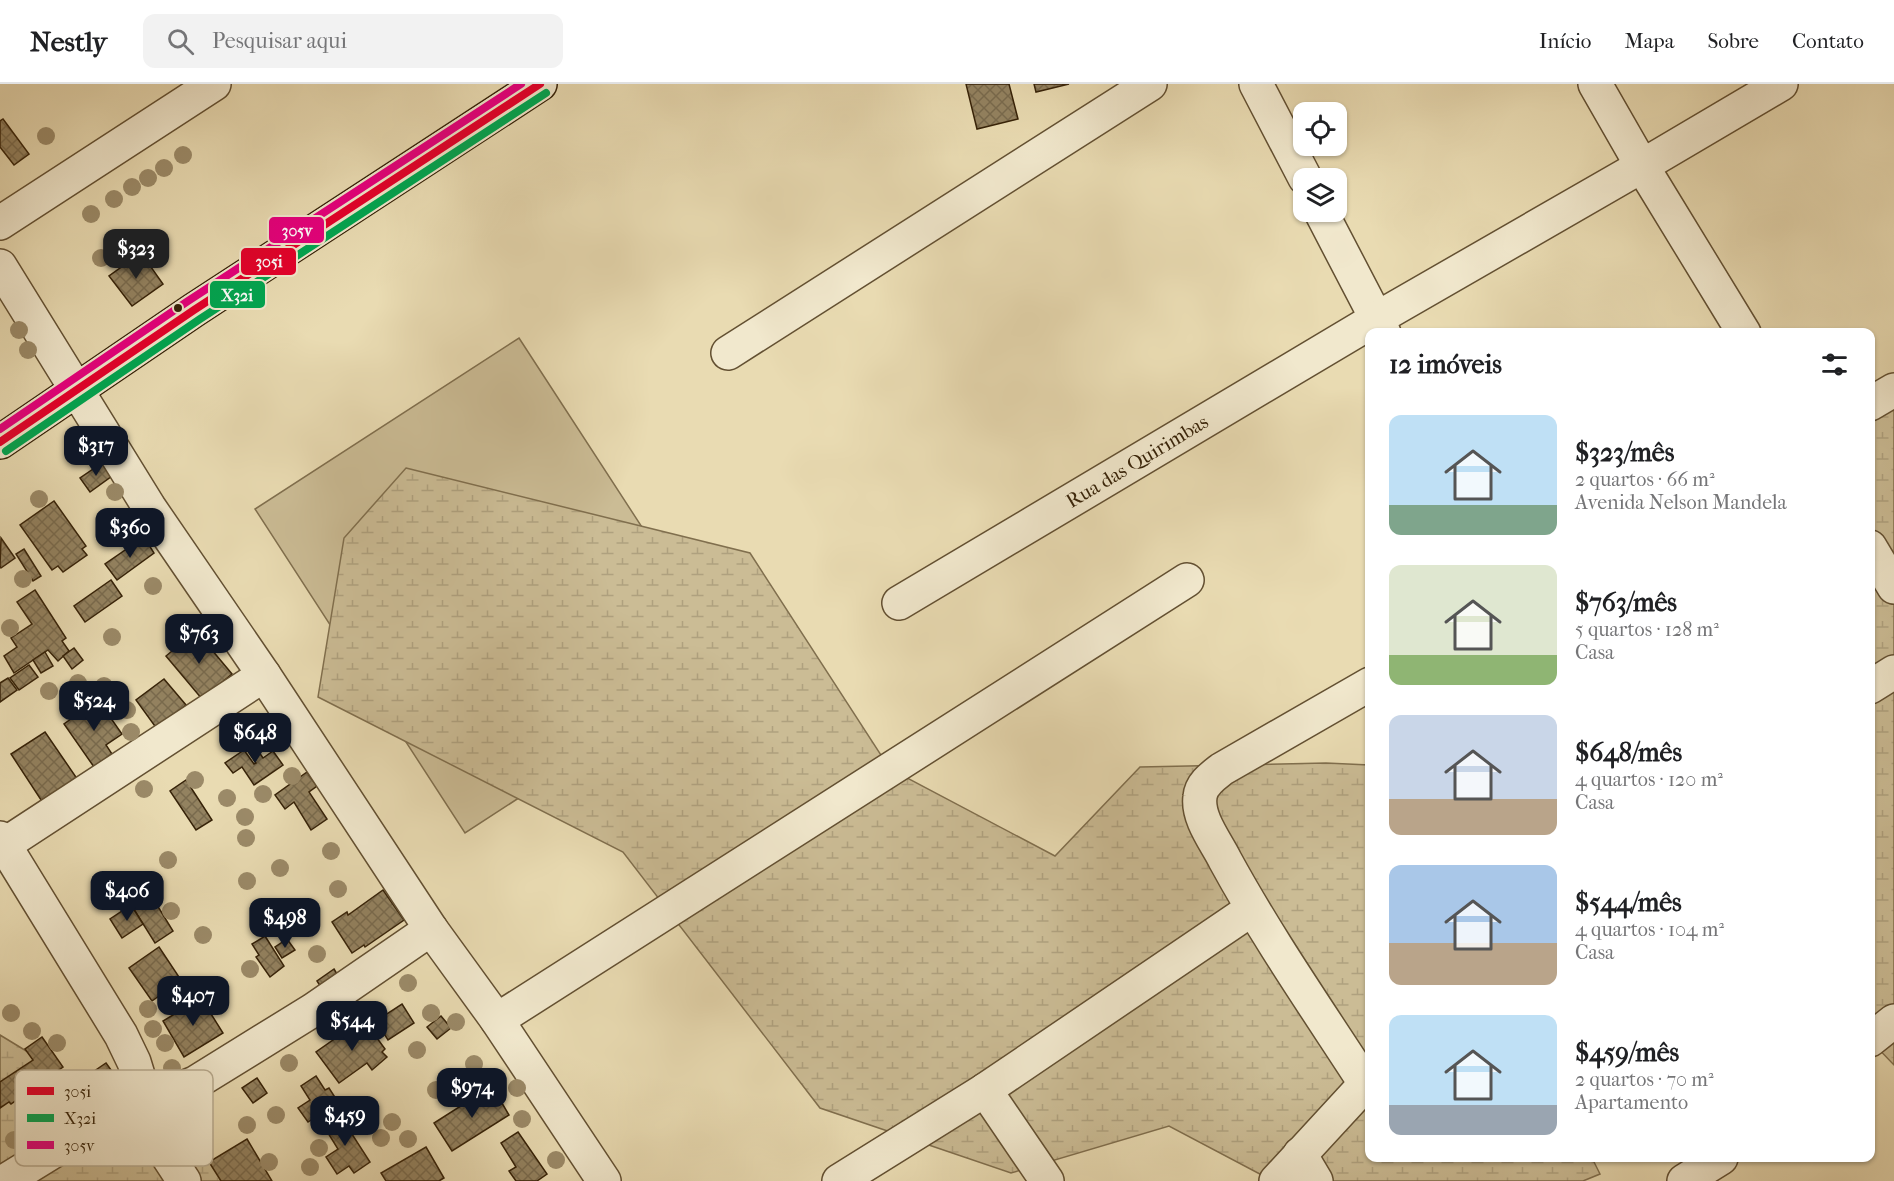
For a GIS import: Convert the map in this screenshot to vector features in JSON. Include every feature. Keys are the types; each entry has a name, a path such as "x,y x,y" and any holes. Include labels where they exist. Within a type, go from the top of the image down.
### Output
{"street":[{"path":"0,223 214,84"},
{"path":"0,442 194,310 540,84"},
{"path":"728,353 1149,84"},
{"path":"1256,84 1300,168"},
{"path":"1595,84 1741,328"},
{"name":"Rua das Quirimbas","path":"1380,326 1781,84"},
{"path":"1327,222 1380,326"},
{"path":"0,266 149,507 602,1180"},
{"name":"Rua das Quirimbas","path":"899,603 1365,335"},
{"path":"1875,401 1894,390"},
{"path":"1875,555 1894,587"},
{"path":"496,1020 1187,580"},
{"path":"1875,684 1894,672"},
{"path":"136,1070 121,1035 11,882 2,841 264,675"},
{"path":"1365,687 1222,769 1206,781 1199,796 1201,812 1252,909 1365,1078"},
{"path":"839,1181 985,1090 1252,909"},
{"path":"213,1072 313,1010 431,929"},
{"path":"1875,1036 1894,1021"},
{"path":"1276,1181 1308,1168 1365,1084"},
{"path":"985,1090 1047,1181"},
{"path":"1684,1181 1715,1162"},
{"path":"5,1181 30,1166"},
{"path":"174,1166 184,1181"}],"green space":[{"path":"519,338 729,661 465,833 255,509"},
{"path":"1875,389 1894,389 1894,1065 1875,1045"},
{"path":"406,468 750,553 890,769 1055,856 1140,767 1326,763 1365,765 1365,1162 1594,1162 1600,1174 1583,1181 1273,1181 1169,1126 1011,1173 820,1108 623,852 318,697 344,538"},
{"path":"0,1035 58,1070 15,1070 15,1166 213,1165 240,1181 0,1181"}],"building":[{"path":"966,84 1009,84 1018,119 977,129"},
{"path":"1034,84 1069,84 1036,92"},
{"path":"3,119 29,154 14,165 0,147 0,121"},
{"path":"141,253 163,284 132,306 109,276"},
{"path":"102,463 112,476 90,492 80,478"},
{"path":"54,501 86,546 82,549 87,555 63,572 58,566 52,570 20,525"},
{"path":"144,537 154,553 117,580 105,564"},
{"path":"1,538 15,558 1,568 0,566"},
{"path":"24,549 41,576 33,581 16,554"},
{"path":"111,580 122,596 85,622 74,606"},
{"path":"35,590 66,638 62,641 69,651 58,661 48,650 14,673 4,656 17,647 11,638 32,624 17,602"},
{"path":"196,631 232,674 202,699 166,656"},
{"path":"74,648 83,660 72,669 63,656"},
{"path":"45,652 53,666 41,673 33,660"},
{"path":"29,665 38,677 19,690 10,678"},
{"path":"8,678 17,690 0,702 0,683"},
{"path":"164,679 186,705 157,729 136,700"},
{"path":"98,700 122,734 106,745 112,754 94,767 64,724"},
{"path":"45,732 80,783 45,806 11,754"},
{"path":"252,742 263,758 273,751 283,765 254,785 242,767 233,773 225,763 244,750 254,764 256,763 245,747"},
{"path":"307,772 317,786 309,792 327,819 311,830 294,802 285,809 275,795"},
{"path":"186,780 212,820 196,830 170,791"},
{"path":"383,890 404,920 365,947 364,945 352,953 332,922 347,912 348,915"},
{"path":"149,892 173,931 155,943 130,903"},
{"path":"131,905 143,924 122,938 110,919"},
{"path":"265,936 284,966 270,977 256,957 259,955 252,944"},
{"path":"287,939 295,950 282,958 275,947"},
{"path":"159,947 181,980 152,1001 129,968"},
{"path":"334,969 344,986 327,997 317,981"},
{"path":"201,998 223,1033 184,1057 163,1021"},
{"path":"402,1004 414,1023 388,1040 376,1021"},
{"path":"441,1016 451,1028 437,1039 427,1027"},
{"path":"363,1019 385,1049 382,1052 387,1057 372,1070 367,1063 339,1083 316,1052"},
{"path":"42,1037 63,1067 59,1070 18,1070 33,1060 25,1049"},
{"path":"106,1063 111,1070 96,1070"},
{"path":"15,1072 15,1101 0,1108 0,1082"},
{"path":"316,1076 325,1090 329,1088 338,1102 308,1122 298,1108 310,1100 301,1086"},
{"path":"257,1078 267,1093 253,1103 242,1088"},
{"path":"492,1086 509,1115 452,1151 434,1123"},
{"path":"339,1114 370,1162 354,1173 349,1166 337,1174 326,1157 338,1149 323,1125"},
{"path":"518,1132 547,1174 537,1181 516,1181 509,1171 516,1167 501,1143"},
{"path":"247,1139 272,1181 221,1181 212,1166 213,1160"},
{"path":"426,1147 444,1178 439,1181 386,1181 381,1173"}],"transit line":[{"name":"305v","path":"0,429 188,301 521,84"},
{"name":"305i","path":"0,442 194,310 540,84"},
{"name":"X32i","path":"6,451 200,319 546,93"}]}
